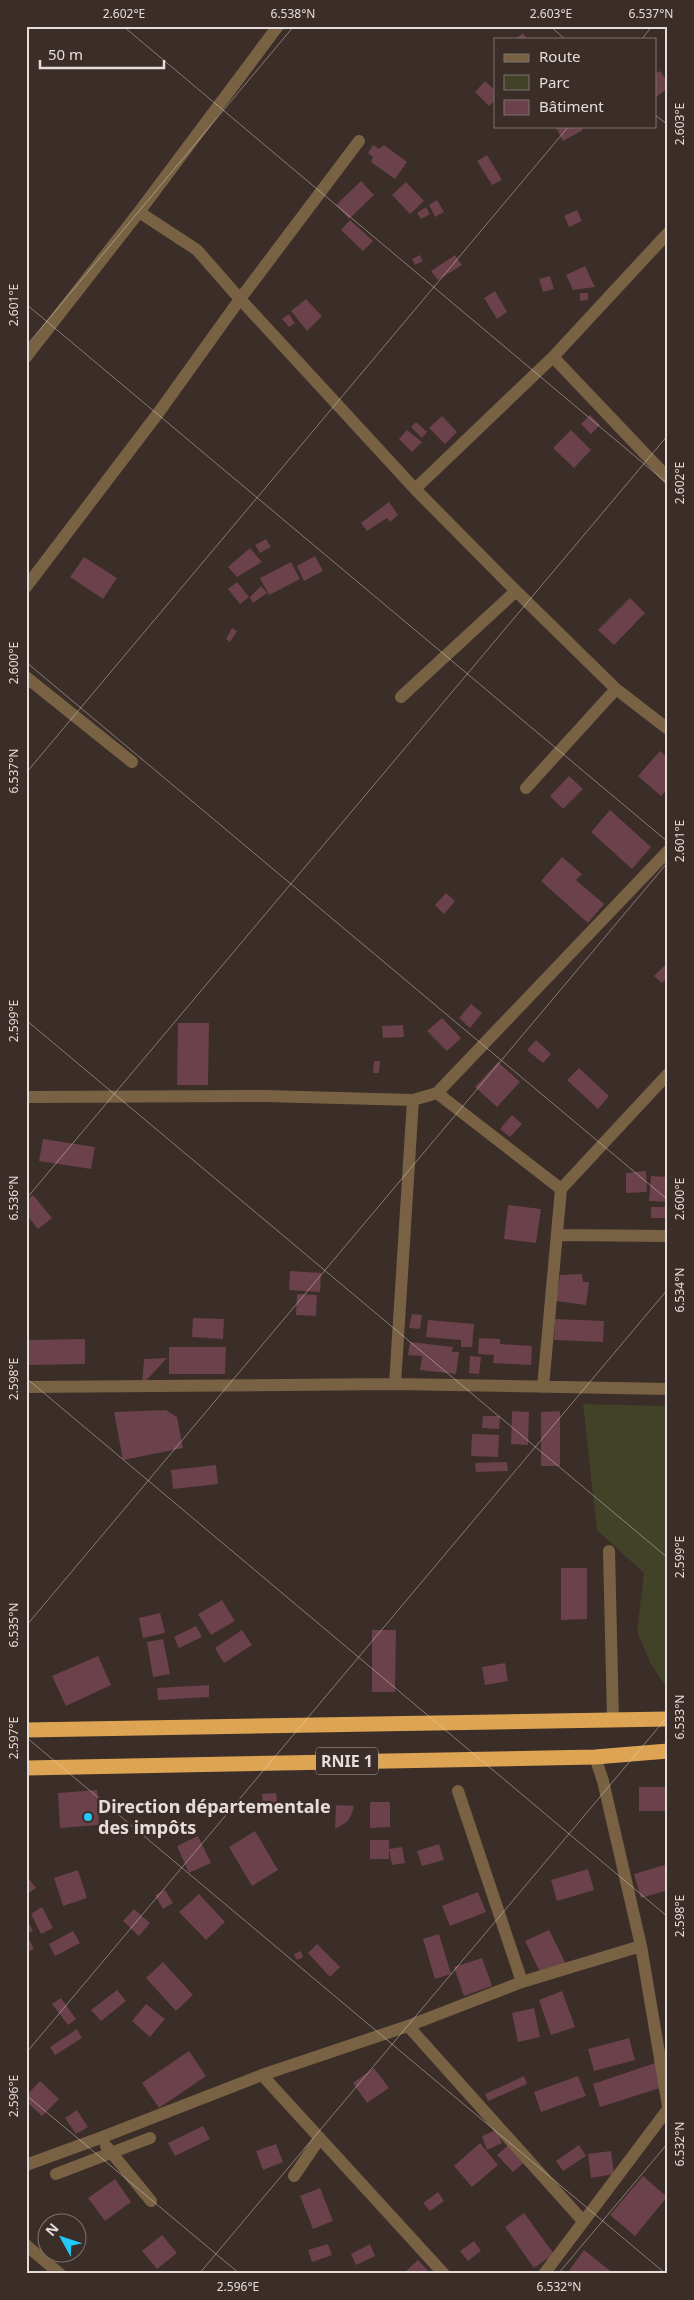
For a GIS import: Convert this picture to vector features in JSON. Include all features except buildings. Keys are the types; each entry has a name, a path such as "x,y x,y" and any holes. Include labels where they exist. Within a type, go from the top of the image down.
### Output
{"highway":[{"name":"RNIE 1","path":"26,1730 668,1718"},
{"name":"RNIE 1","path":"26,1768 595,1757 668,1751"}],"street":[{"path":"26,357 139,212 278,26"},
{"path":"26,587 159,412 240,299 359,141"},
{"path":"139,212 197,250 415,489 616,690 668,729"},
{"path":"415,489 553,357 668,233"},
{"path":"553,357 668,478"},
{"path":"400,698 516,591"},
{"path":"26,677 132,762"},
{"path":"526,788 616,690"},
{"path":"26,1097 265,1096 413,1100 437,1093 668,851"},
{"path":"543,1387 561,1189 662,1086 668,1074"},
{"path":"437,1093 561,1189"},
{"path":"394,1384 413,1100"},
{"path":"557,1235 668,1236"},
{"path":"26,1387 394,1384 668,1389"},
{"path":"609,1551 613,1720"},
{"path":"544,2274 668,2107 640,1946 603,1781 595,1757"},
{"path":"458,1791 522,1982"},
{"path":"26,2165 262,2075 408,2026 522,1982 640,1946"},
{"path":"408,2026 583,2221"},
{"path":"262,2075 444,2274"},
{"path":"100,2138 151,2201"},
{"path":"56,2174 150,2138"},
{"path":"294,2176 320,2138"},
{"path":"26,2245 60,2274"}],"green space":[{"path":"583,1404 668,1406 668,1690 651,1664 637,1632 644,1573 597,1530"}],"place":[{"name":"Direction départementale des impôts","path":"88,1817"}]}
